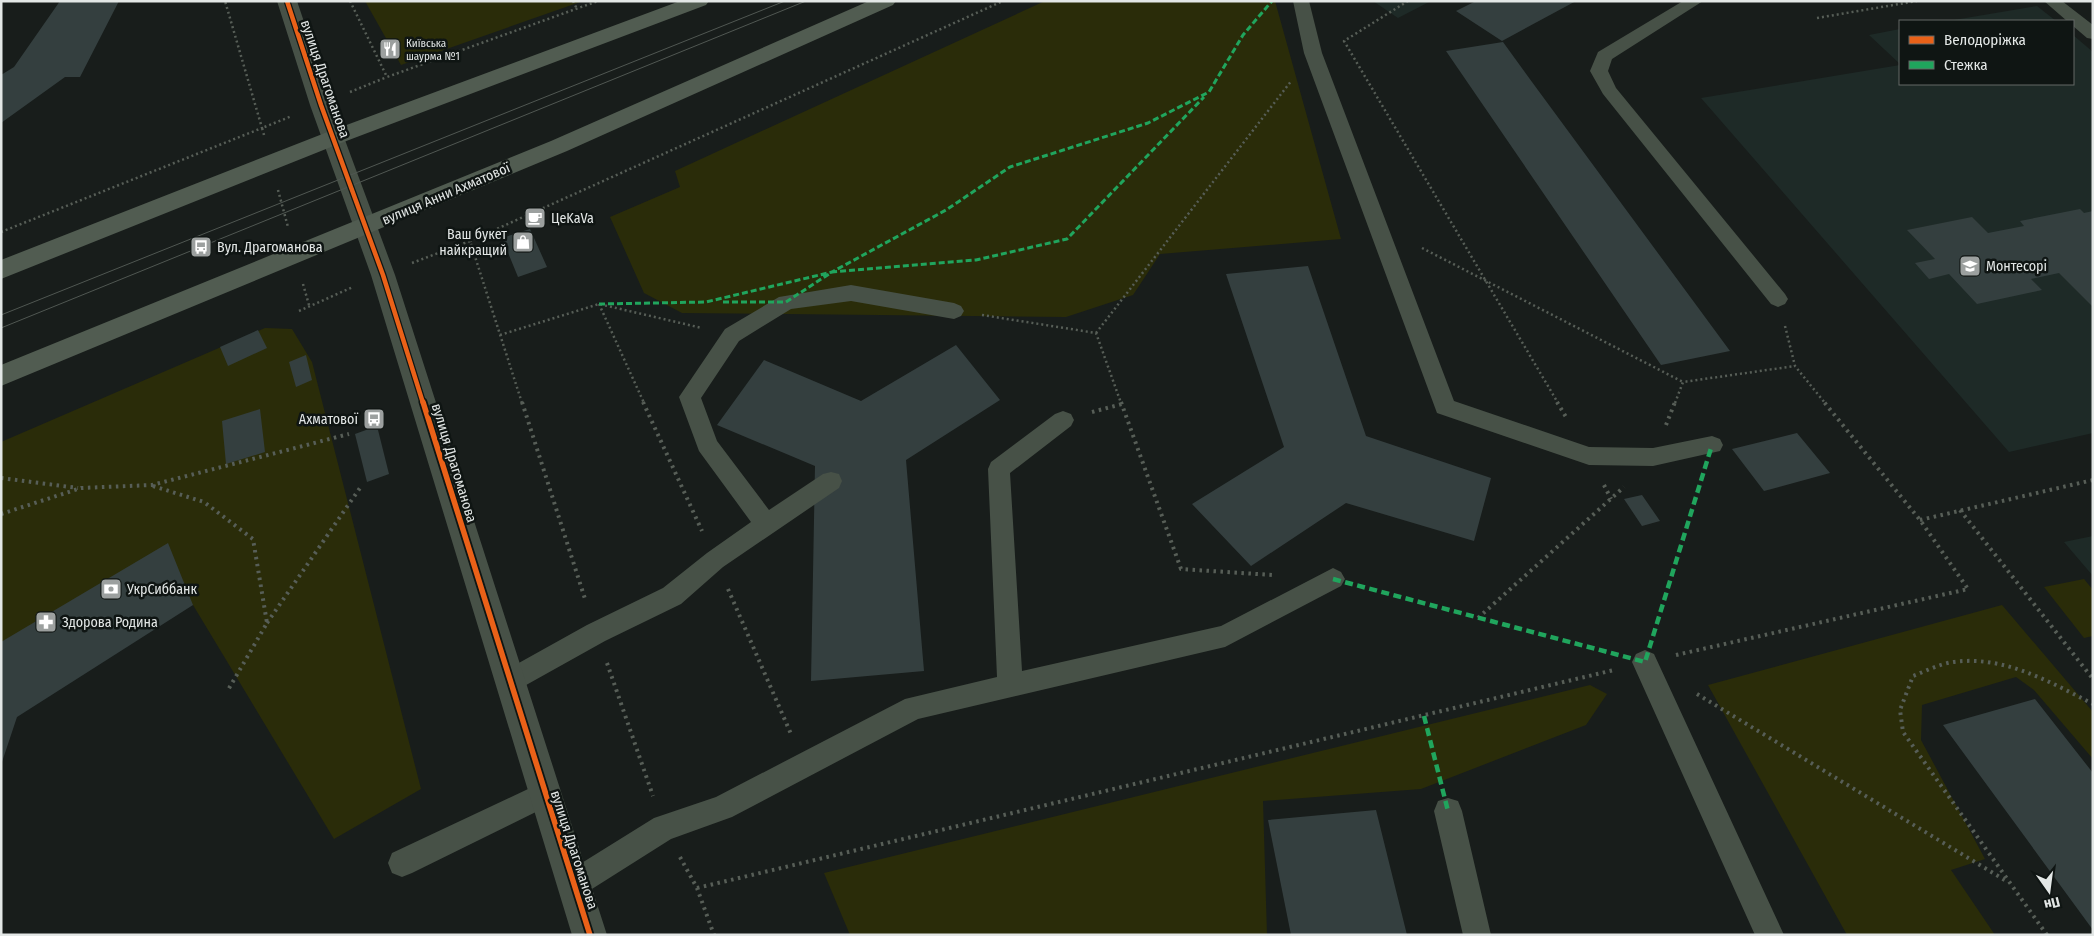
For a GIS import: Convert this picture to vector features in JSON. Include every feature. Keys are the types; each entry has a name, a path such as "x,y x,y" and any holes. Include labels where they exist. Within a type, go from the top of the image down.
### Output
{"main road":[{"path":"1,270 333,138 700,1"},
{"name":"вулиця Анни Ахматової","path":"1,376 559,146 886,1"}],"street":[{"name":"вулиця Драгоманова","path":"287,1 333,138 383,275 590,935"}],"lane":[{"path":"1301,1 1313,53 1444,407 1589,456 1653,457 1712,445"},
{"path":"1695,1 1604,56 1599,71 1609,90 1778,299"},
{"path":"2052,1 2093,34"},
{"path":"766,524 708,445 690,397 732,335 786,302 851,293 954,311"},
{"path":"1010,686 999,469 1062,420"},
{"path":"510,681 596,633 672,596 706,566 831,482"},
{"path":"574,884 664,828 722,808 914,708 1225,636 1333,579"},
{"path":"1645,662 1770,935"},
{"path":"402,863 545,794"},
{"path":"1448,811 1477,935"}],"path":[{"path":"225,1 262,128 309,305"},
{"path":"350,1 387,77 598,1"},
{"path":"573,1 577,9"},
{"path":"714,935 697,888 664,828 596,633 470,241 1003,1"},
{"path":"1408,1 1344,41 1589,456 1611,500"},
{"path":"1817,18 1917,1"},
{"path":"1096,333 1313,53"},
{"path":"1,232 262,128"},
{"path":"1422,248 1683,382 1795,366"},
{"path":"697,888 1645,662 1968,589 1920,520 1795,366 1778,299"},
{"path":"500,335 598,304 732,335"},
{"path":"954,311 1096,333"},
{"path":"1096,333 1181,570 1276,576"},
{"path":"1478,618 1611,500 1653,457 1683,382"},
{"path":"1,478 81,488 152,486 348,434"},
{"path":"1920,520 2093,480"},
{"path":"228,690 267,623 362,485"},
{"path":"152,486 204,502 253,539 267,623"},
{"path":"1,514 81,488"},
{"path":"1960,510 2093,679"},
{"path":"2047,935 1902,732 1900,710 1913,676 1954,662 1997,662 2048,682 2093,704"},
{"path":"1696,693 2010,883"}],"shaded area":[{"path":"1373,1 1431,1 1398,18"},
{"path":"2037,6 2055,20 1954,20"},
{"path":"1899,29 1899,63 1869,35"},
{"name":"Монтесорі","path":"2074,36 2093,52 2093,433 2009,452 1701,98 1899,65 1899,85 2074,85"},
{"path":"2093,536 2093,576 2064,542"}],"green space":[{"path":"365,1 583,1 401,65"},
{"path":"1045,1 1275,1 1341,239 1160,254 1133,295 1066,317 682,313 644,293 610,217 680,187 675,171"},
{"path":"265,328 292,329 312,362 421,789 334,839 193,605 1,642 1,442"},
{"path":"2084,579 2093,590 2093,636 2084,638 2044,587"},
{"path":"2002,605 2093,712 2093,759 2034,690 2016,677 1922,705 1921,740 1985,859 1951,870 1995,935 1847,935 1708,685"},
{"path":"1590,685 1607,694 1586,725 1421,789 1263,801 1267,935 850,935 824,873"}],"building":[{"path":"60,1 119,1 80,77 65,77 1,123 1,75 14,67"},
{"path":"1476,1 1576,1 1502,41 1456,11"},
{"path":"1503,42 1730,351 1661,365 1446,51"},
{"path":"2080,209 2084,213 2093,211 2093,307 2059,273 2031,279 2042,290 1977,304 1949,274 1929,279 1915,263 1935,259 1907,230 1972,217 1988,233 2024,226 2020,221"},
{"path":"530,229 547,267 518,277 502,238"},
{"path":"1308,266 1366,436 1491,478 1474,541 1346,503 1251,566 1192,504 1284,447 1226,274"},
{"path":"258,330 267,348 228,366 220,347"},
{"path":"956,345 1000,400 906,460 924,671 811,681 815,466 717,425 764,360 861,401"},
{"path":"306,355 312,380 296,387 289,362"},
{"path":"260,409 265,452 226,464 222,421"},
{"path":"377,426 389,474 367,482 355,434"},
{"path":"1797,433 1830,473 1764,491 1732,449"},
{"path":"1642,495 1660,521 1642,526 1624,499"},
{"path":"168,543 193,605 17,717 1,765 1,642"},
{"path":"2035,699 2093,773 2093,930 1943,725"},
{"path":"1376,810 1407,935 1291,935 1268,820"}],"tram line":[{"path":"1,315 785,1"},
{"path":"1,328 806,1"}],"marked path":[{"path":"599,304 706,302 832,272 946,210 1010,167 1148,123 1209,92 1243,35 1272,1"},
{"path":"723,302 786,302 832,272 976,260 1067,239 1204,97"},
{"path":"1333,579 1645,662 1712,445"},
{"path":"1424,716 1448,811"}],"cycle path":[{"path":"287,1 321,105 383,275 590,935"}],"place":[{"name":"Київська шаурма №1","path":"390,49"},
{"name":"ЦеKaVa","path":"535,218"},
{"name":"Ваш букет найкращий","path":"523,242"},
{"name":"Вул. Драгоманова","path":"201,247"},
{"name":"Монтесорі","path":"1970,266"},
{"name":"Ахматової","path":"374,419"},
{"name":"УкрСиббанк","path":"111,589"},
{"name":"Здорова Родина","path":"46,622"}]}
